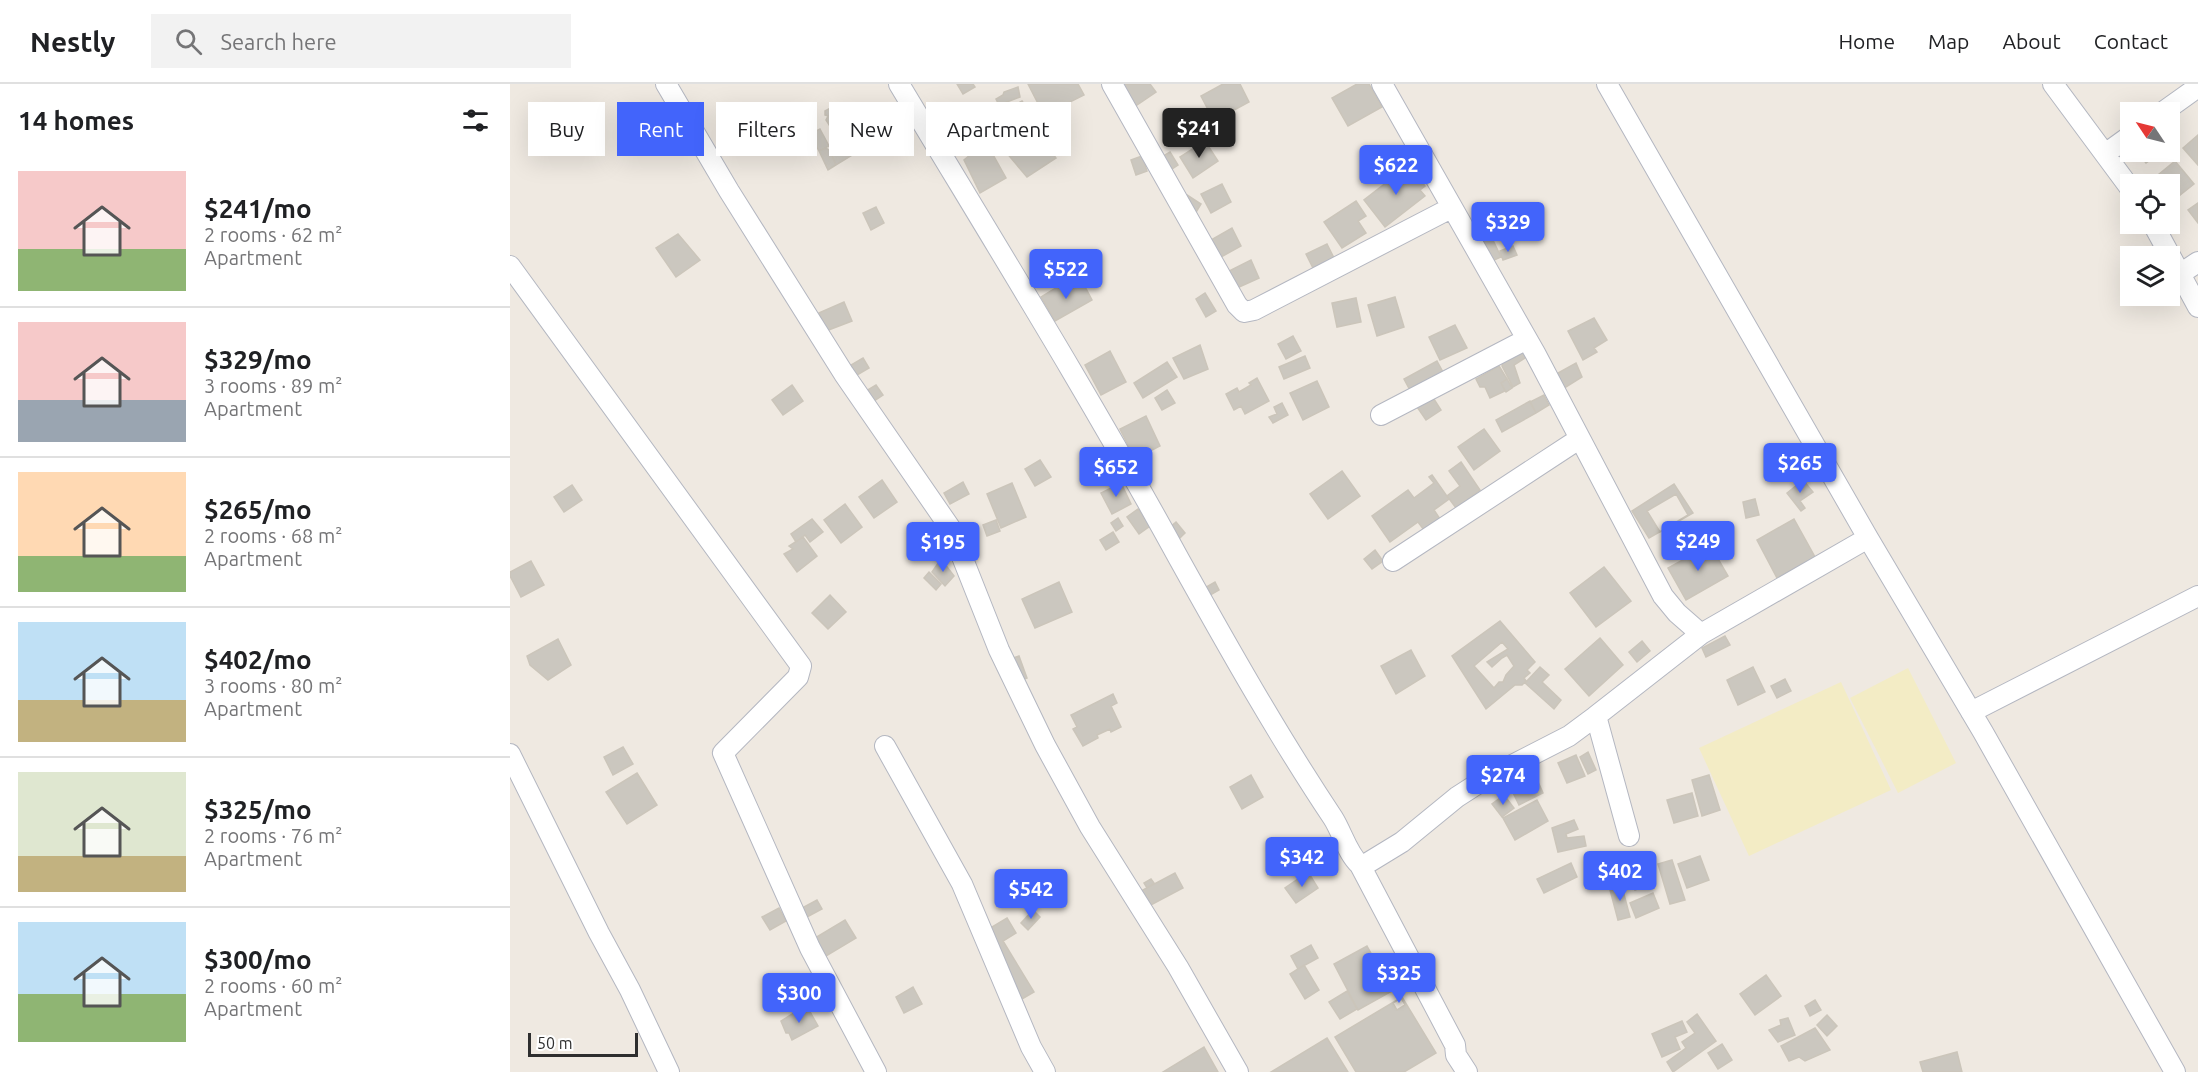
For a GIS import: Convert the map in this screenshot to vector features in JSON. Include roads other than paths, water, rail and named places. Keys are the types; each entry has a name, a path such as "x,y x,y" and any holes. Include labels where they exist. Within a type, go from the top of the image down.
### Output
{"street":[{"path":"666,84 729,191 844,374 951,529 999,650 1045,746 1090,827 1178,967 1238,1072"},
{"path":"899,84 1054,340 1241,671 1343,834 1455,1045 1456,1054 1467,1072"},
{"path":"1112,84 1237,305 1244,312 1254,310 1451,208"},
{"path":"1382,84 1527,339 1663,596 1677,613 1701,634"},
{"path":"1607,84 1868,538 1971,712 2175,1072"},
{"path":"2053,84 2120,174"},
{"path":"2177,102 2198,87"},
{"path":"2106,154 2120,144"},
{"path":"2198,262 2180,274 2198,307"},
{"path":"510,266 801,666 798,677 723,753 810,948 876,1072"},
{"path":"1381,415 1527,339"},
{"path":"1393,561 1580,439"},
{"path":"1360,865 1366,864 1402,842 1457,797 1485,779 1569,736 1701,634 1868,538"},
{"path":"1971,712 2198,597"},
{"path":"1596,716 1629,836"},
{"path":"885,746 962,884 1031,1047 1045,1072"},
{"path":"510,754 669,1072"}]}
